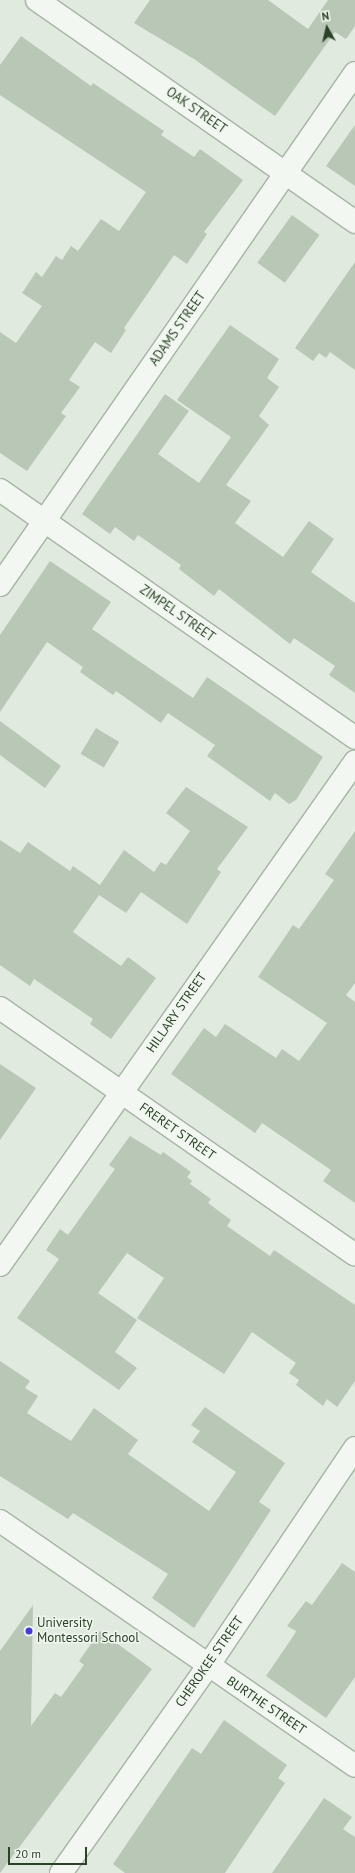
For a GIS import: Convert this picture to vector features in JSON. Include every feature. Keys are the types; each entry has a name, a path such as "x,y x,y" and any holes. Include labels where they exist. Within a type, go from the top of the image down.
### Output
{"street":[{"name":"OAK STREET","path":"37,0 355,222"},
{"name":"ADAMS STREET","path":"0,585 355,73"},
{"name":"ZIMPEL STREET","path":"0,490 355,738"},
{"name":"HILLARY STREET","path":"0,1265 120,1092 355,762"},
{"name":"FRERET STREET","path":"0,1008 355,1255"},
{"name":"CHEROKEE STREET","path":"61,1873 208,1666 355,1448"},
{"name":"BURTHE STREET","path":"0,1521 355,1766"}],"building":[{"path":"150,0 268,0 308,29 328,0 355,0 355,26 346,39 335,32 275,116 194,59 134,23"},
{"path":"21,36 91,86 93,83 164,131 161,135 194,157 200,149 243,180 204,232 207,234 187,264 174,255 124,328 126,330 111,353 95,342 69,380 80,387 61,413 66,416 27,471 0,453 0,332 16,343 42,306 22,293 36,272 42,277 56,256 62,260 71,246 78,251 101,219 119,231 146,192 0,95 0,65"},
{"path":"355,125 355,186 326,166"},
{"path":"292,215 320,235 285,283 257,263"},
{"path":"355,262 355,370 330,352 326,358 319,353 313,361 295,348"},
{"path":"230,325 279,359 267,378 279,387 259,416 269,425 226,485 251,501 235,523 283,557 309,521 334,539 311,572 355,603 355,693 329,675 335,666 294,638 290,644 219,589 214,596 179,569 181,565 138,535 134,541 115,527 110,534 82,514 165,394 189,411 158,454 199,483 231,437 177,400"},
{"path":"50,561 111,602 92,629 193,698 207,677 323,757 296,800 289,804 275,793 270,801 207,756 215,745 168,713 161,723 116,691 113,695 80,672 83,667 47,642 0,712 0,635"},
{"path":"0,721 61,766 45,788 0,755"},
{"path":"96,728 119,742 104,768 81,754"},
{"path":"186,787 248,827 217,869 221,872 187,924 141,892 126,913 99,895 73,932 121,966 128,957 156,978 111,1039 90,1024 93,1019 34,979 30,986 0,965 0,840 20,853 28,842 70,871 73,866 100,885 124,850 154,872 161,862 166,865 190,831 166,813"},
{"path":"355,831 355,983 346,995 355,1002 355,1203 323,1181 331,1170 262,1123 255,1133 171,1074 204,1028 216,1037 225,1024 276,1058 282,1049 299,1061 327,1023 258,977 293,925 299,929 334,880 325,874"},
{"path":"0,1064 36,1088 0,1140"},
{"path":"130,1136 161,1155 163,1152 191,1172 187,1177 192,1181 190,1184 211,1199 208,1203 231,1220 227,1226 270,1256 274,1250 355,1305 355,1381 337,1407 327,1399 323,1406 296,1385 299,1380 289,1373 296,1363 252,1332 224,1374 137,1318 164,1278 127,1253 98,1293 137,1320 115,1352 137,1368 119,1390 17,1318 59,1259 46,1250 60,1229 68,1235 115,1169 109,1165"},
{"path":"0,1361 30,1381 25,1388 38,1396 27,1413 71,1441 94,1408 138,1440 128,1454 209,1511 236,1472 192,1442 200,1431 191,1425 205,1407 285,1463 259,1502 271,1510 194,1628 152,1598 168,1574 73,1513 68,1519 0,1476"},
{"path":"342,1563 355,1572 355,1677 326,1718 266,1676 296,1631 287,1626 306,1601 312,1605"},
{"path":"33,1605 31,1726 55,1693 61,1697 84,1665 79,1661 100,1631 152,1669 0,1873 0,1651"},
{"path":"224,1720 287,1765 278,1778 285,1783 225,1873 125,1873 113,1864 192,1748 201,1754"},
{"path":"324,1798 352,1817 343,1829 355,1837 355,1873 272,1873"}],"place":[{"name":"University Montessori School","path":"29,1631"}]}
